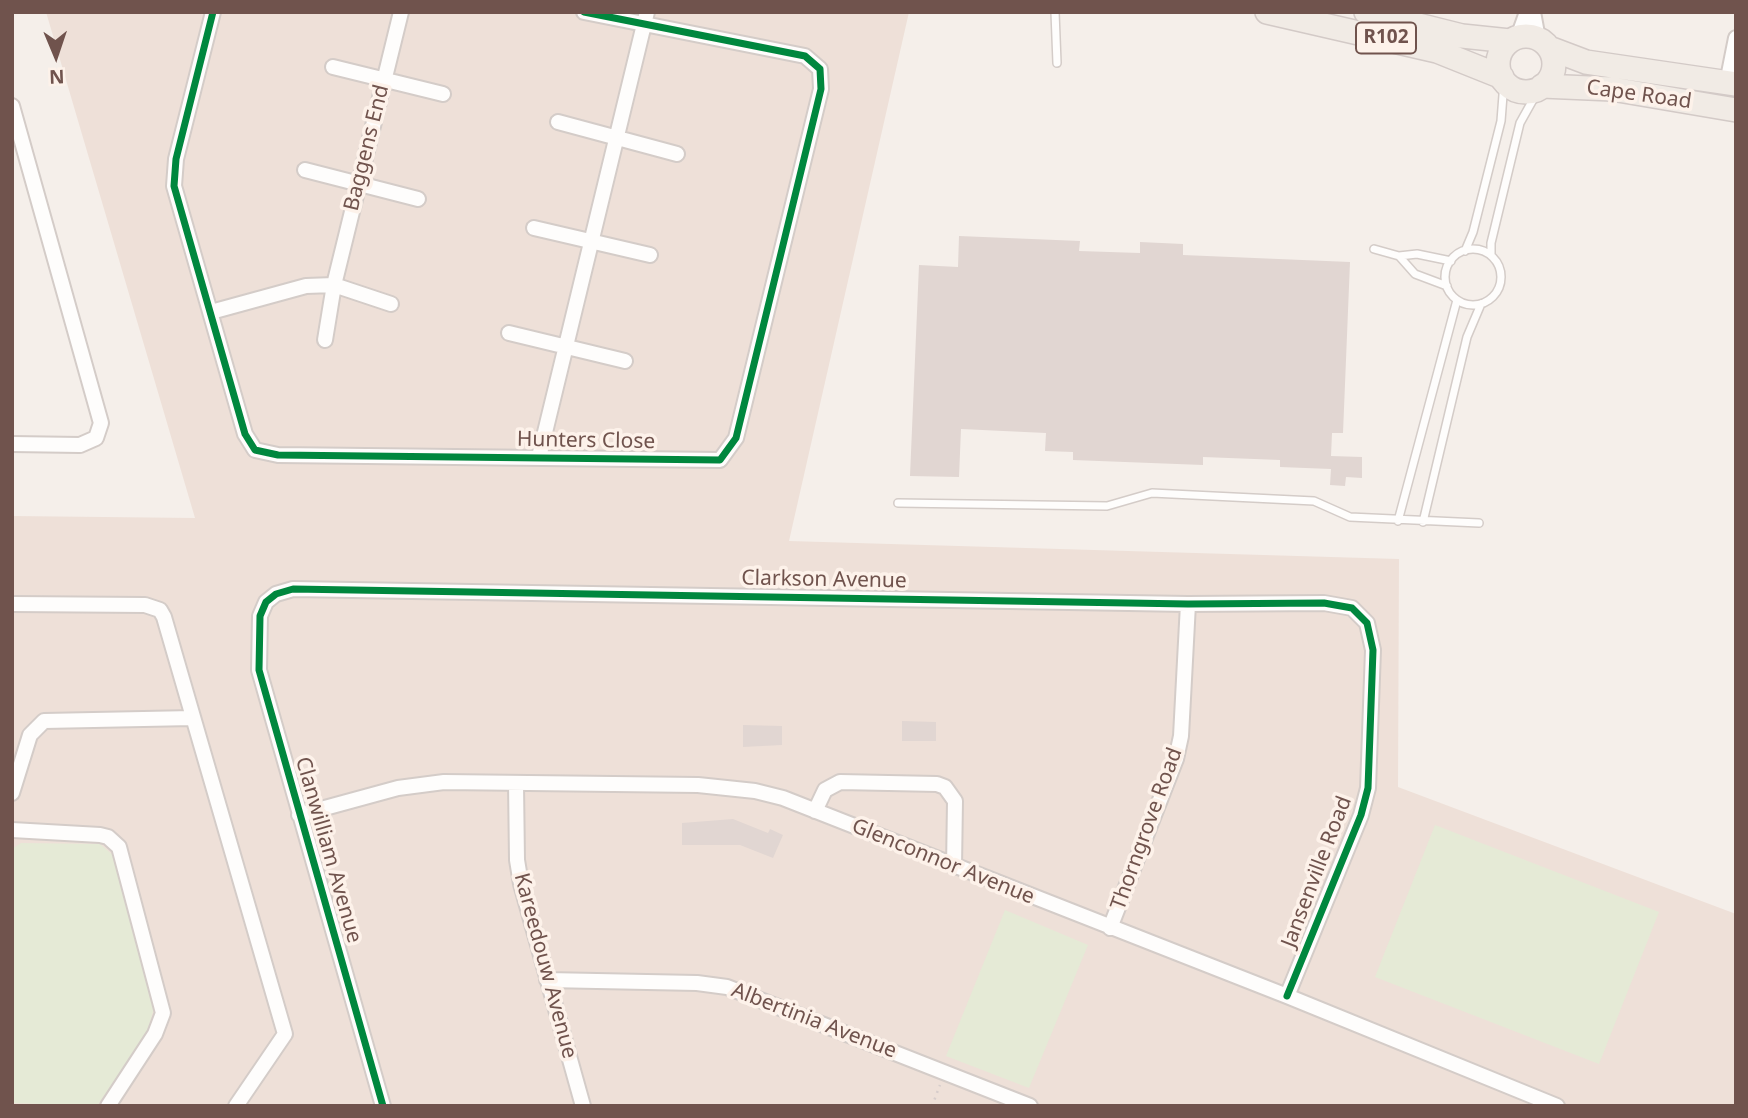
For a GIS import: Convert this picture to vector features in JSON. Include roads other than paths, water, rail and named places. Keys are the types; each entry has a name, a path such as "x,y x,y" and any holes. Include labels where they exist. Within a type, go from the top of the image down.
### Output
{"main road":[{"name":"Cape Road","path":"1267,12 1437,51 1503,79 1521,91 1541,87 1612,89 1736,110"},
{"name":"Cape Road","path":"1366,12 1462,36 1529,41 1586,62 1731,84"},
{"path":"1503,79 1498,64 1499,55 1529,41 1554,65 1552,74 1541,87"}],"street":[{"name":"Hunters Close","path":"212,12 174,174 177,201 245,434 255,450 263,453 711,461 726,455 736,438 815,116 821,76 815,62 805,56 646,18 584,12"},
{"name":"Baggens End","path":"325,340 334,285 401,12"},
{"path":"1527,12 1529,41"},
{"path":"1529,41 1533,12"},
{"path":"539,457 646,18"},
{"path":"1731,84 1736,38"},
{"path":"333,67 443,94"},
{"path":"12,106 101,423 96,438 80,445 12,444"},
{"path":"558,122 677,154"},
{"path":"305,170 418,199"},
{"path":"534,228 650,256"},
{"path":"211,312 306,286 334,285 391,304"},
{"path":"509,333 625,361"},
{"name":"Clarkson Avenue","path":"267,602 276,594 311,587 1188,604 1339,604 1362,615 1371,633"},
{"name":"Clanwilliam Avenue","path":"267,602 258,630 259,670 383,1106"},
{"path":"12,604 145,605 160,610 285,1034 236,1106"},
{"name":"Thorngrove Road","path":"1110,928 1176,759 1181,736 1188,604"},
{"name":"Jansenville Road","path":"1287,996 1361,815 1368,788 1374,674 1371,633"},
{"path":"12,793 30,735 44,722 193,719"},
{"name":"Glenconnor Avenue","path":"299,815 398,788 444,782 728,787 783,798 1287,996 1549,1104"},
{"path":"815,811 825,790 840,782 937,783 945,787 955,801 954,867"},
{"name":"Kareedouw Avenue","path":"516,784 517,860 547,980 583,1106"},
{"path":"12,830 100,835 108,837 119,847 163,1013 159,1026 108,1106"},
{"name":"Albertinia Avenue","path":"547,980 697,983 727,987 1030,1106"}],"lane":[{"path":"1055,12 1057,63"},
{"path":"1465,251 1473,232 1501,121 1503,79"},
{"path":"1399,256 1415,274 1447,286 1457,300 1464,304 1481,304 1495,295 1501,279 1500,270 1491,256 1491,243 1520,123 1541,87"},
{"path":"1374,248 1399,256 1417,254 1451,261"},
{"path":"1447,286 1447,269 1451,261 1465,251 1474,250 1491,256"},
{"path":"1398,521 1457,300"},
{"path":"1423,522 1467,337 1481,304"},
{"path":"898,503 1107,506 1152,493 1314,501 1350,517 1479,523"}]}
